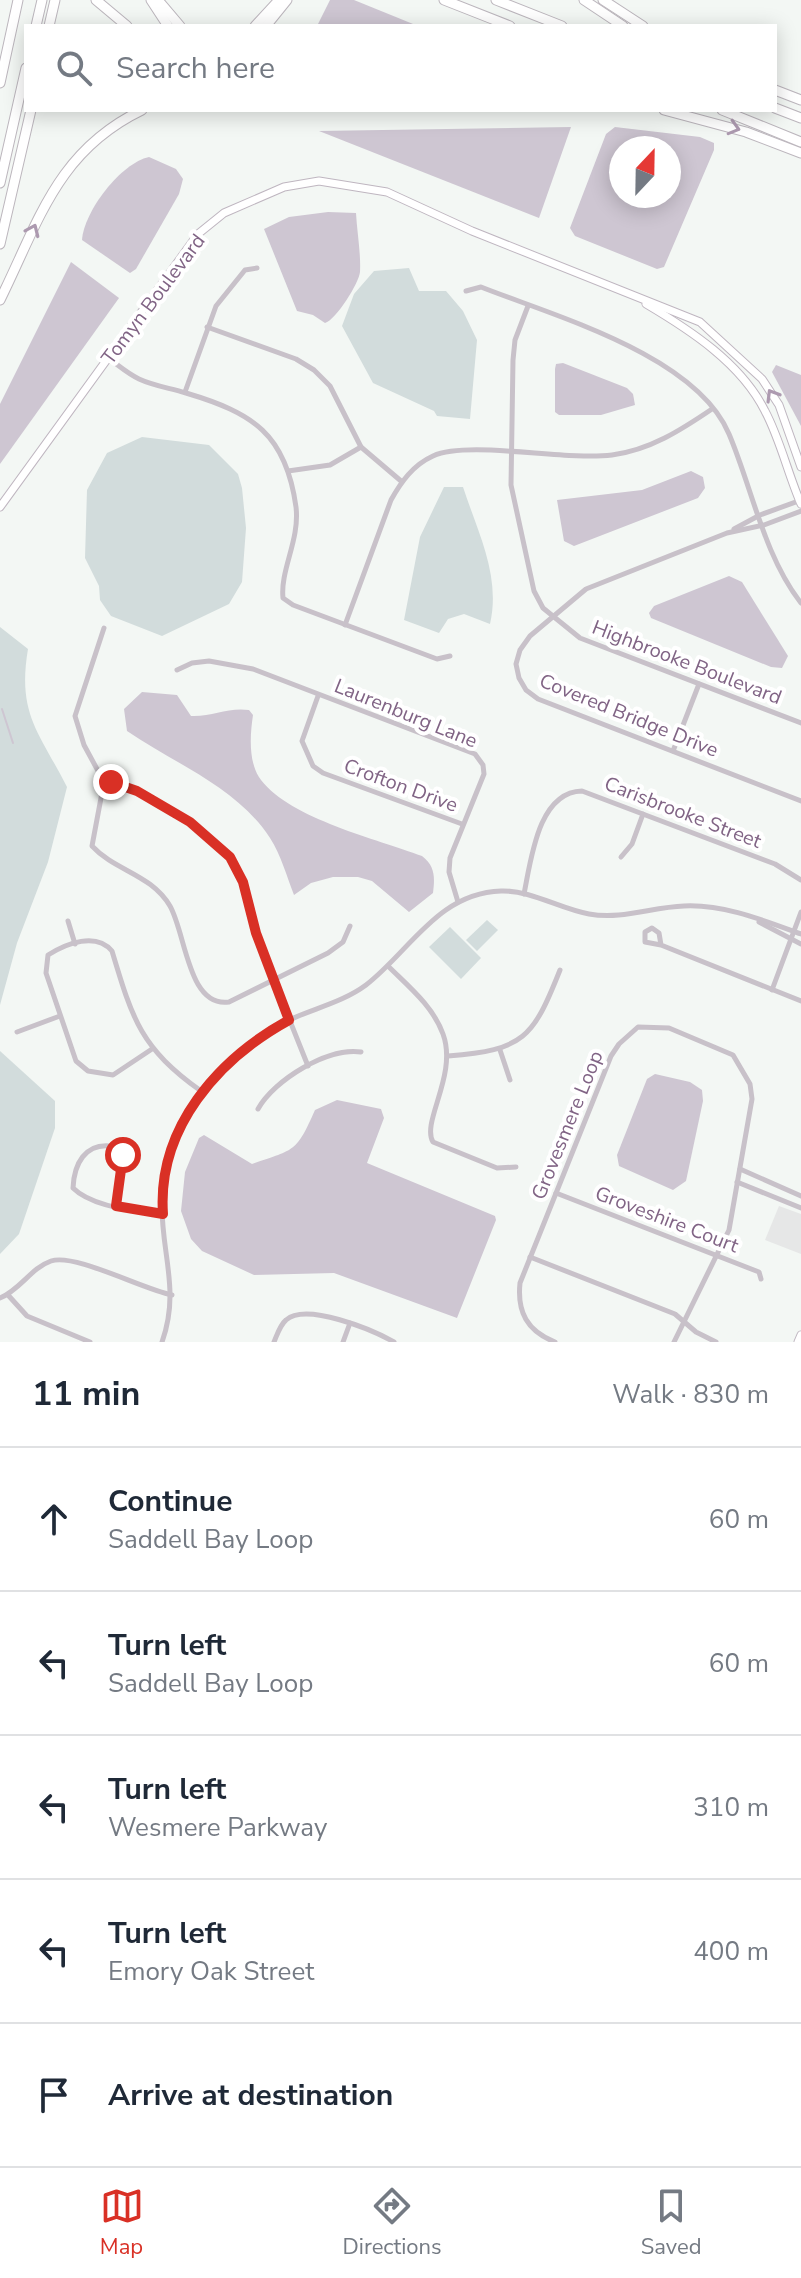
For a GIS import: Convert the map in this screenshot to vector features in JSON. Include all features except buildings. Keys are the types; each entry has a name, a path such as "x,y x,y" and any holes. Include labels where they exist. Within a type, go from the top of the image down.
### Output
{"highway":[{"path":"0,83 18,0"},
{"path":"36,24 42,0"},
{"path":"49,24 55,0"},
{"path":"96,0 125,24"},
{"path":"151,0 167,24"},
{"path":"158,0 178,24"},
{"path":"257,24 279,0"},
{"path":"268,24 287,0"},
{"path":"444,0 505,24"},
{"path":"496,0 557,24"},
{"path":"584,0 620,24"},
{"path":"603,0 640,24"},
{"path":"0,183 24,77"},
{"path":"777,91 801,100"},
{"path":"777,109 801,118"},
{"path":"0,244 31,112"},
{"path":"0,300 58,179 81,151 104,132 139,112"},
{"path":"671,112 746,132 801,153"},
{"path":"727,112 801,142"}],"street":[{"name":"Tomyn Boulevard","path":"0,507 198,234 224,213 255,197 319,181 387,192 472,231 700,322 762,379 779,405 801,467"},
{"path":"185,392 207,327 231,284 245,270 257,268"},
{"path":"466,291 481,287 642,351 674,372 712,409 728,430 779,564 801,603"},
{"name":"Tomyn Boulevard","path":"630,295 714,350 743,379 765,411 801,502"},
{"name":"Highbrooke Boulevard","path":"528,306 515,340 513,360 511,485 534,591 553,618 580,638 801,723"},
{"path":"207,327 296,359 314,370 330,386 361,447 401,481"},
{"path":"108,358 138,379 240,411 258,422 273,439 288,471 296,510 296,542 283,598 437,659 450,656"},
{"path":"345,625 401,481 434,455 456,451 579,459 616,455 667,437 712,409"},
{"path":"288,471 330,465 361,447"},
{"path":"727,533 760,515 801,502"},
{"path":"781,507 784,518"},
{"path":"727,533 764,525 801,511"},
{"name":"Covered Bridge Drive","path":"727,533 600,580 520,650 516,664 526,690 538,699 801,801"},
{"path":"104,628 75,716 84,745 104,782 92,846 158,890 178,924 198,988 205,998 217,1004 229,1002 328,953 343,942 350,926"},
{"name":"Laurenburg Lane","path":"177,670 192,663 234,664 475,754 483,765 484,774 462,824 449,872 458,902"},
{"path":"673,751 699,684"},
{"name":"Crofton Drive","path":"318,696 302,741 313,766 323,773 462,824"},
{"path":"104,782 137,791 190,822 230,857 243,882 272,979 308,1066"},
{"name":"Carisbrooke Street","path":"524,894 535,842 555,801 562,794 582,791 775,864 801,880"},
{"path":"621,857 632,844 643,814"},
{"path":"162,1342 172,1295 162,1198 172,1149 201,1091 243,1049 289,1020 342,999 388,966 417,933 458,902 502,891 524,894 601,916 686,906 727,910 798,933"},
{"path":"772,990 791,941 798,933 801,912"},
{"path":"755,919 801,944"},
{"path":"68,921 75,944"},
{"path":"152,1049 113,1075 88,1071 76,1061 45,963 48,955 75,944 100,941 112,951 133,1020 152,1049 173,1071 201,1091"},
{"path":"661,945 801,1001"},
{"path":"388,966 435,1019 448,1056 446,1080 429,1126 433,1142 497,1168 516,1167"},
{"path":"448,1056 500,1050 528,1032 542,1016 560,970"},
{"path":"17,1032 60,1016"},
{"name":"Grovesmere Loop","path":"555,1342 533,1330 520,1308 520,1283 611,1056 628,1034 652,1025 723,1049 746,1071 752,1099 729,1230 674,1342"},
{"path":"258,1109 267,1093 308,1066 349,1050 361,1052"},
{"path":"500,1050 510,1080"},
{"path":"116,1206 123,1155 111,1146 89,1149 80,1158 73,1188 79,1194 116,1206 163,1214"},
{"path":"737,1182 799,1207 801,1197 739,1169"},
{"name":"Groveshire Court","path":"556,1193 759,1272 761,1279"},
{"path":"530,1257 675,1314 716,1342"},
{"path":"0,1298 8,1295 42,1265 64,1259 172,1295"},
{"path":"8,1295 27,1316 90,1342"},
{"path":"274,1342 286,1320 296,1314 334,1318 394,1342"},
{"path":"343,1342 350,1323"},
{"path":"798,1342 801,1335"}],"shaded area":[{"path":"330,0 354,0 413,24 318,24"},
{"path":"571,127 539,218 319,131"},
{"path":"615,127 700,137 714,143 714,150 664,267 657,269 575,236 570,228 606,134"},
{"path":"149,157 176,169 183,179 179,194 136,269 130,273 82,240 89,216 106,190 127,168"},
{"path":"328,212 356,213 360,272 346,300 325,323 313,315 297,311 264,229 289,217"},
{"path":"71,262 119,298 0,464 0,404"},
{"path":"409,268 419,291 446,291 463,311 477,340 470,419 437,416 434,411 373,383 342,326 354,294 374,271"},
{"path":"563,363 627,388 633,394 635,405 601,415 559,415 555,412 555,369 556,364"},
{"path":"776,365 801,375 801,426 772,372"},
{"path":"142,437 209,445 238,474 242,488 246,528 242,582 229,604 162,636 111,616 100,600 99,586 85,558 87,490 107,453"},
{"path":"691,471 703,477 705,488 698,498 574,546 564,541 557,500 642,490"},
{"path":"444,487 463,487 486,555 493,606 490,624 464,614 448,619 439,633 404,620 420,537"},
{"path":"729,576 742,582 788,656 782,668 771,667 651,618 649,613 654,606"},
{"path":"0,627 28,649 25,671 28,707 39,736 67,787 48,862 17,943 0,1005"},
{"path":"142,692 177,695 191,716 249,710 253,715 251,740 254,765 261,780 275,794 313,817 422,856 433,872 433,893 409,912 372,881 358,877 333,877 311,883 294,895 270,838 240,804 223,790 127,731 124,709"},
{"path":"487,920 498,930 477,951 466,940"},
{"path":"450,927 481,958 461,979 429,947"},
{"path":"0,1051 55,1101 55,1128 19,1234 0,1254"},
{"path":"655,1074 690,1082 702,1090 703,1101 686,1181 673,1190 619,1166 617,1155 647,1079"},
{"path":"337,1100 381,1109 384,1118 367,1163 495,1216 457,1318 334,1273 254,1275 202,1251 191,1239 181,1211 185,1172 199,1138 204,1135 252,1164 292,1148 315,1110"},
{"path":"779,1206 801,1214 801,1254 765,1240"}],"waterway":[{"path":"2,709 13,743"}],"route":[{"path":"111,782 137,791 190,822 230,857 243,882 256,933 289,1020 243,1049 201,1091 184,1119 172,1149 162,1198 163,1214 116,1206 123,1155"}]}
